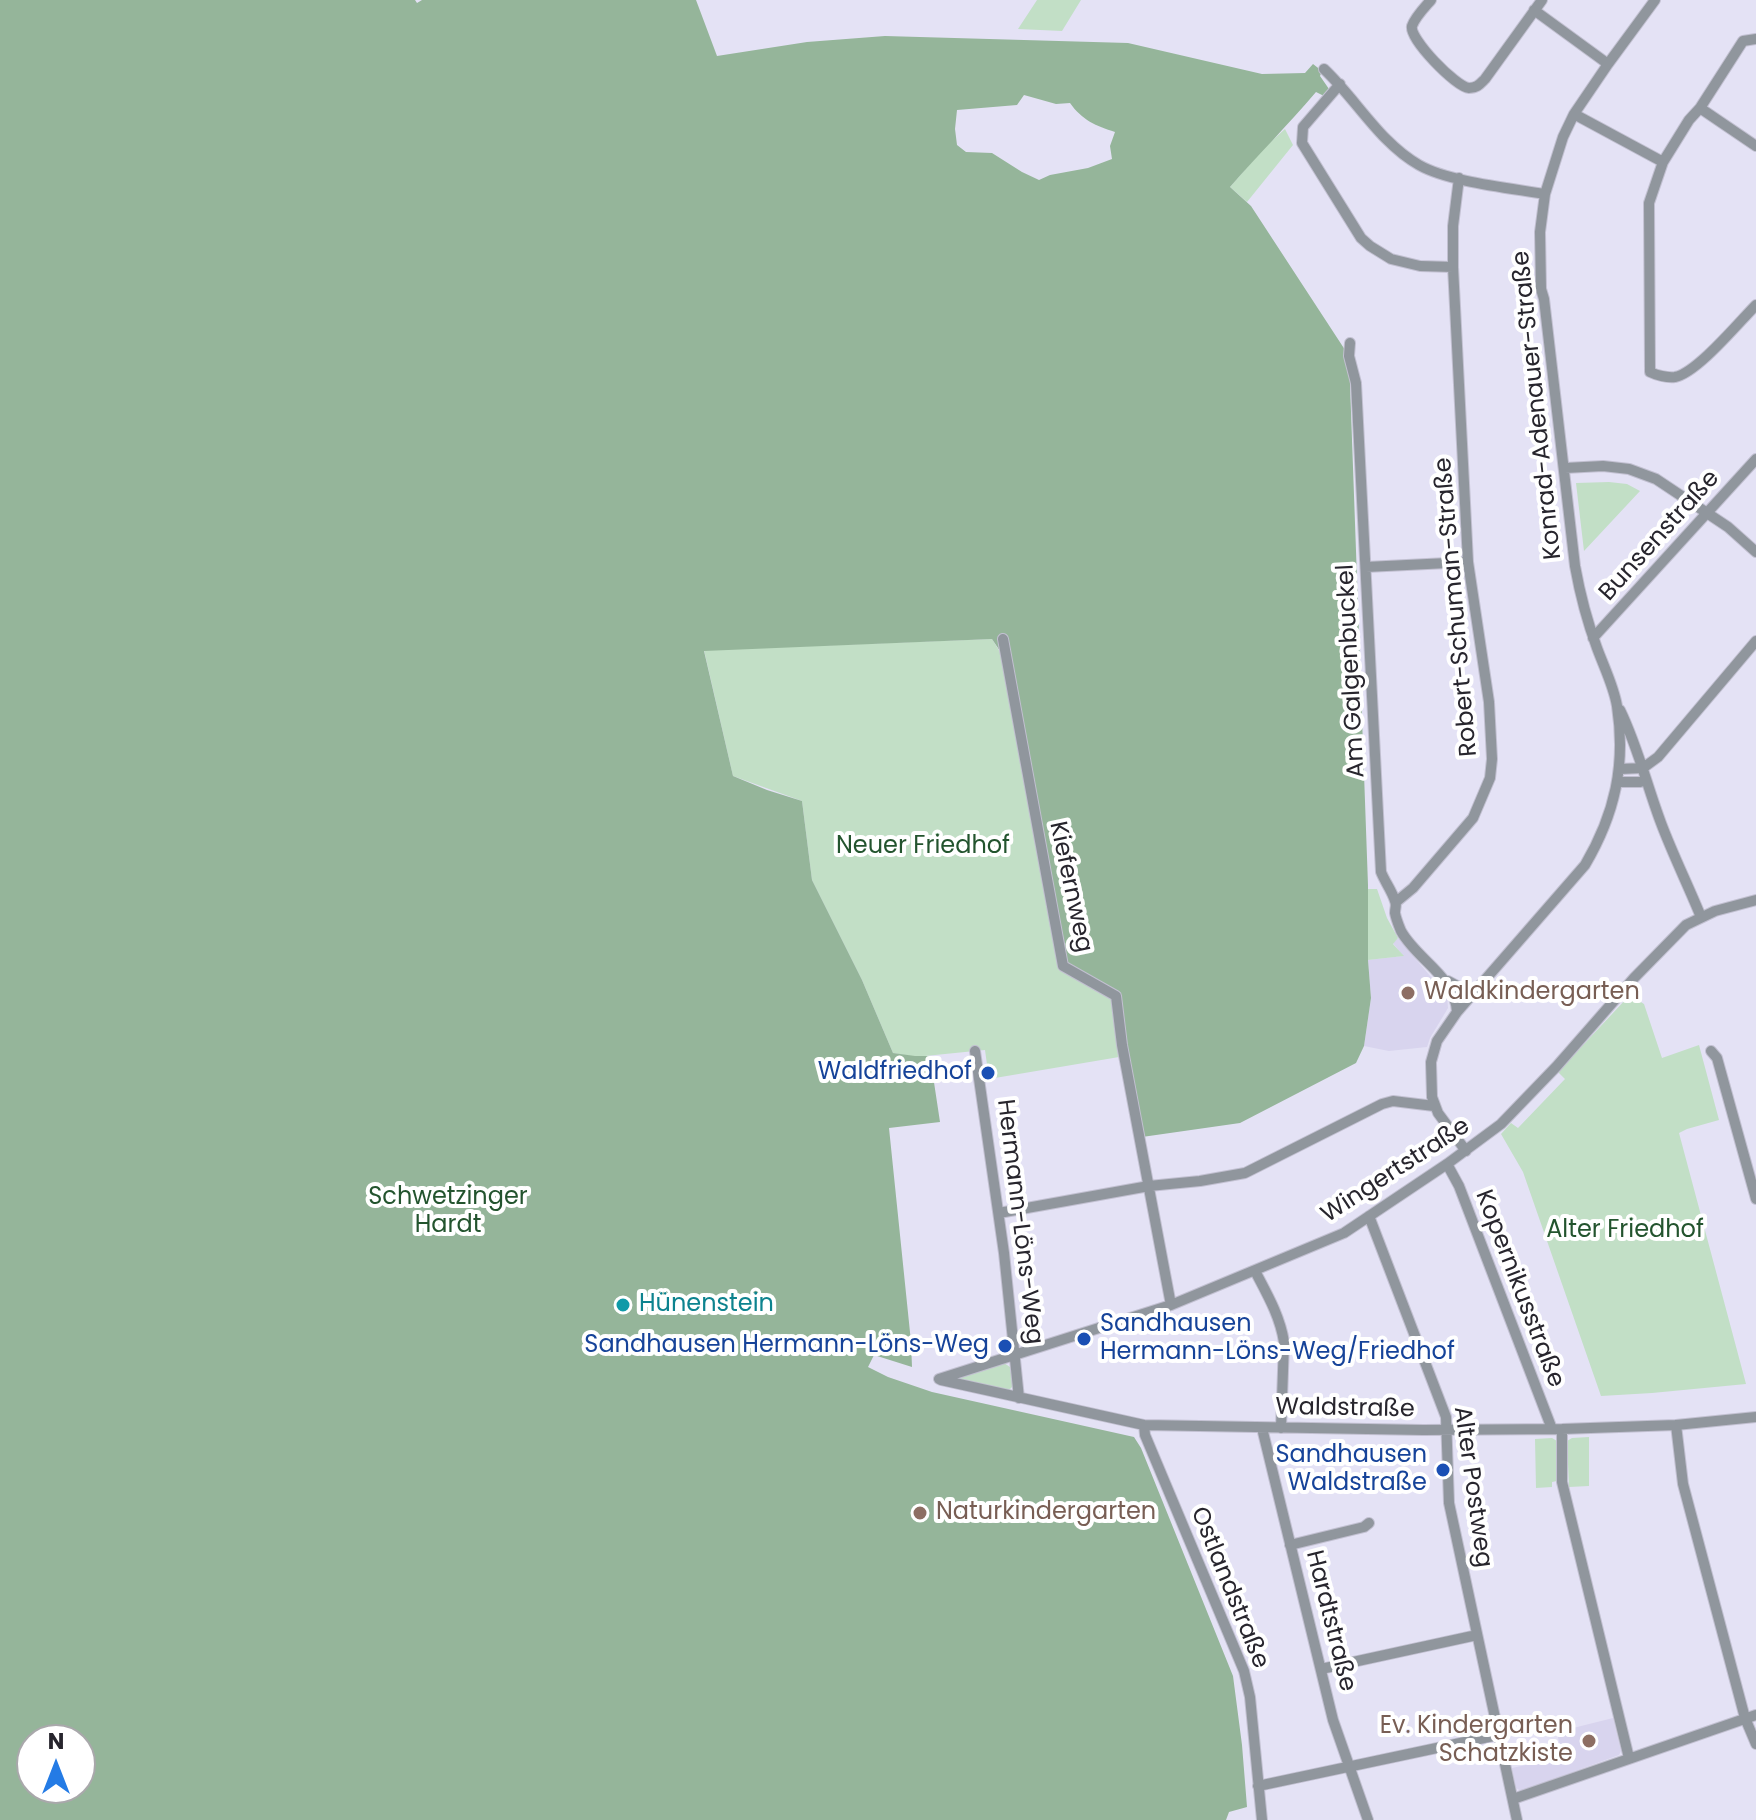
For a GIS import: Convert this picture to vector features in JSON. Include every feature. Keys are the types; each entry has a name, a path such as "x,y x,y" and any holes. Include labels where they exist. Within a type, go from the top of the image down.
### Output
{"street":[{"path":"1431,0 1413,25 1413,36 1458,84 1470,88 1477,87 1485,79 1542,0"},
{"name":"Konrad-Adenauer-Straße","path":"1434,1106 1430,1074 1441,1033 1585,865 1600,840 1618,782 1617,704 1582,603 1575,566 1541,289 1540,232 1545,194 1563,137 1574,114 1655,0"},
{"path":"1534,10 1608,64"},
{"path":"1756,39 1743,41 1689,120 1663,162 1649,203 1650,372 1675,377 1698,364 1756,305"},
{"path":"1324,69 1395,147 1418,165 1438,174 1545,194"},
{"path":"1340,84 1302,132 1302,143 1333,194 1361,238 1380,253 1420,266 1453,267"},
{"path":"1700,108 1756,146"},
{"path":"1574,114 1663,162"},
{"name":"Robert-Schuman-Straße","path":"1396,902 1413,888 1473,818 1490,778 1492,759 1492,730 1468,562 1453,267 1453,226 1459,178"},
{"name":"Am Galgenbuckel","path":"1350,343 1349,356 1356,383 1381,872 1396,902 1399,928 1409,943 1443,978 1454,995 1457,1012"},
{"name":"Bunsenstraße","path":"1593,638 1756,459"},
{"path":"1565,468 1603,466 1629,469 1656,479 1728,527 1756,552"},
{"path":"1366,567 1468,562"},
{"name":"Kiefernweg","path":"1003,639 1063,966 1116,996 1122,1045 1171,1305"},
{"path":"1620,769 1643,768 1658,757 1756,641"},
{"path":"1617,704 1627,724 1675,861 1701,917"},
{"path":"1618,782 1646,780"},
{"name":"Wingertstraße","path":"939,1379 1171,1305 1344,1233 1501,1124 1686,925 1701,917 1756,900"},
{"name":"Am Galgenbuckel","path":"1443,978 1461,988 1478,989"},
{"name":"Hermann-Löns-Weg","path":"975,1051 999,1213 1019,1398"},
{"path":"1711,1051 1717,1058 1756,1199"},
{"path":"999,1213 1149,1186 1245,1173 1393,1101 1434,1106 1466,1151"},
{"name":"Kopernikusstraße","path":"1447,1164 1459,1186 1557,1429"},
{"name":"Alter Postweg","path":"1369,1216 1446,1417 1449,1503 1517,1820"},
{"path":"1255,1271 1282,1328 1281,1428"},
{"name":"Waldstraße","path":"939,1379 1144,1425 1557,1429 1676,1425 1756,1417"},
{"name":"Ostlandstraße","path":"1144,1425 1145,1435 1244,1671 1250,1697 1262,1820"},
{"path":"1676,1425 1683,1484 1756,1744"},
{"name":"Hardtstraße","path":"1262,1428 1333,1720 1368,1820"},
{"path":"1557,1429 1562,1482 1629,1758"},
{"path":"1290,1545 1364,1527 1369,1523"},
{"path":"1321,1669 1477,1635"},
{"path":"1513,1799 1750,1716"},
{"path":"1258,1786 1498,1735"}],"shaded area":[{"name":"Waldkindergarten","path":"1398,938 1447,996 1448,1008 1427,1047 1389,1051 1364,1046 1371,998 1368,960 1403,956 1393,943"},
{"name":"Ev. Kindergarten Schatzkiste","path":"1613,1718 1621,1751 1619,1755 1521,1791 1516,1788 1512,1768 1562,1757 1557,1732"}],"green space":[{"name":"Schwetzinger Hardt","path":"0,0 415,0 417,3 422,0 696,0 717,56 807,42 885,36 1128,43 1262,74 1305,73 1313,64 1322,71 1320,76 1329,89 1324,96 1316,92 1230,187 1251,206 1349,356 1371,998 1364,1046 1356,1063 1240,1123 1142,1137 1114,996 1062,967 1004,657 992,639 704,651 733,776 802,801 812,880 862,980 893,1053 930,1056 940,1122 889,1128 912,1367 874,1355 868,1367 932,1392 1134,1437 1233,1676 1247,1807 1229,1812 1226,1820 0,1820","holes":["1024,95 1056,104 1070,103 1090,122 1115,132 1110,146 1112,159 1039,180 992,153 966,152 957,145 957,110 1017,105"]},
{"path":"1037,0 1081,0 1062,31 1018,29"},
{"path":"1285,129 1293,145 1247,202 1230,187"},
{"path":"1576,483 1627,484 1640,491 1584,551"},
{"name":"Neuer Friedhof","path":"992,639 1003,657 1114,996 1125,1056 989,1079 985,1050 915,1057 893,1053 862,980 812,880 802,801 733,776 704,650"},
{"path":"1368,889 1377,889 1398,938 1393,944 1404,956 1368,960"},
{"name":"Alter Friedhof","path":"1626,999 1636,999 1644,1004 1662,1058 1699,1045 1719,1120 1679,1133 1746,1384 1601,1396 1523,1172 1501,1134 1511,1123 1518,1128 1565,1079 1558,1072"},
{"path":"1004,1363 1010,1367 1013,1386 1008,1391 954,1378"},
{"path":"1589,1437 1589,1486 1569,1487 1567,1441"},
{"path":"1552,1438 1557,1441 1557,1481 1552,1482 1552,1487 1536,1488 1535,1439"}],"place":[{"name":"Waldkindergarten","path":"1408,993"},
{"name":"Waldfriedhof","path":"988,1073"},
{"name":"Hünenstein","path":"623,1305"},
{"name":"Sandhausen Hermann-Löns-Weg/Friedhof","path":"1084,1339"},
{"name":"Sandhausen Hermann-Löns-Weg","path":"1005,1346"},
{"name":"Sandhausen Waldstraße","path":"1443,1470"},
{"name":"Naturkindergarten","path":"920,1513"},
{"name":"Ev. Kindergarten Schatzkiste","path":"1589,1741"}]}
